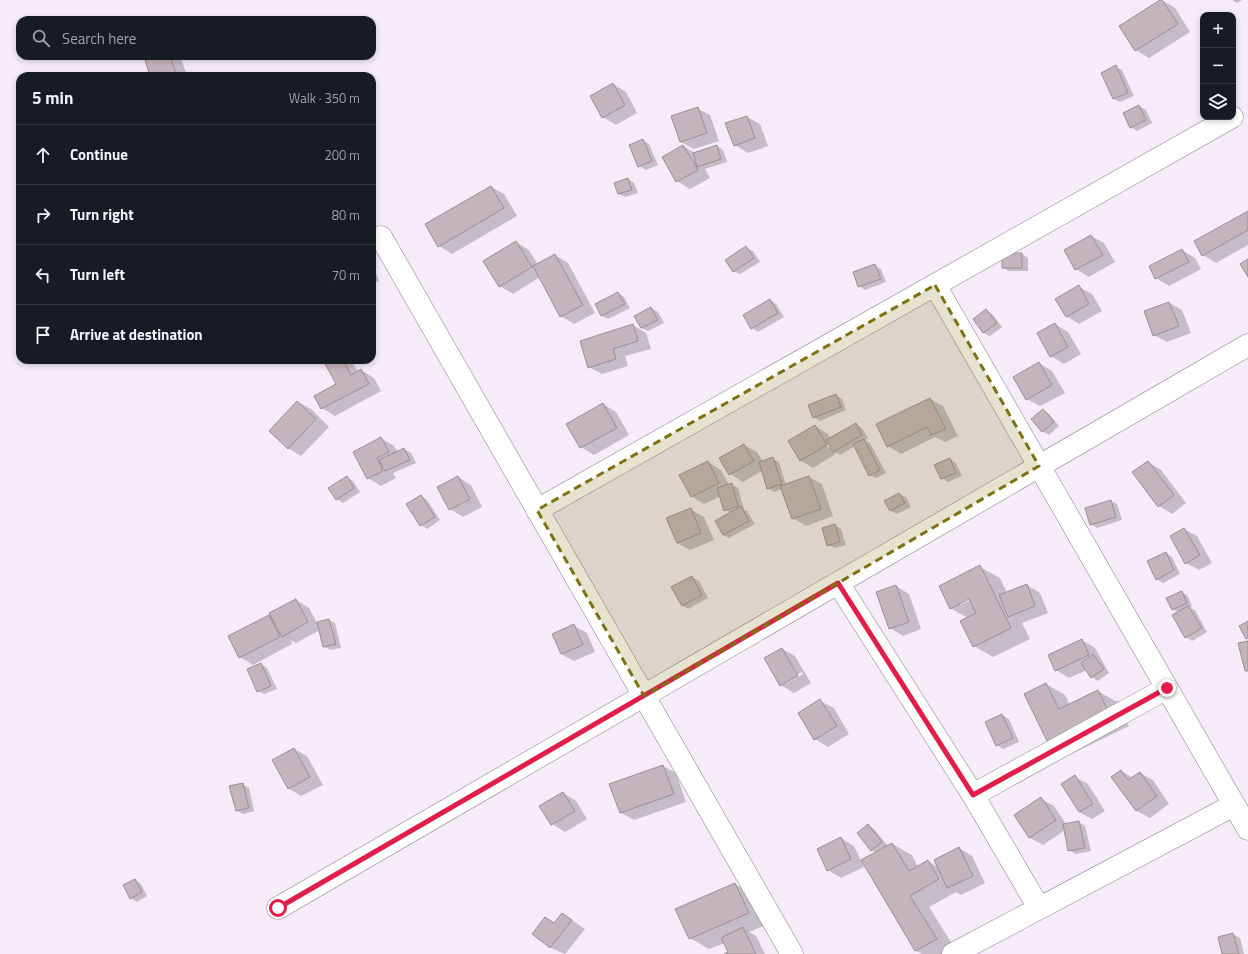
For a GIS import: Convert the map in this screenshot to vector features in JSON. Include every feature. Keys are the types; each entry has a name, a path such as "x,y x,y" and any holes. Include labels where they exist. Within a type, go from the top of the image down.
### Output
{"street":[{"path":"1236,115 1248,108"},
{"path":"537,510 1228,120"},
{"path":"381,238 792,954"},
{"path":"935,285 1248,829"},
{"path":"278,908 1248,345"},
{"path":"838,583 973,795 1039,908"},
{"path":"973,795 1167,688"},
{"path":"953,954 1234,805"}],"highlighted area":[{"path":"935,285 1039,466 644,696 537,510"}],"building":[{"path":"1162,0 1178,24 1135,51 1119,26"},
{"path":"145,60 171,60 176,72 149,72"},
{"path":"1116,65 1128,93 1113,99 1101,73"},
{"path":"613,83 625,105 602,118 590,96"},
{"path":"1139,105 1146,120 1130,128 1123,113"},
{"path":"698,107 707,133 680,142 671,116"},
{"path":"747,116 755,138 734,146 725,123"},
{"path":"643,139 652,161 638,167 629,145"},
{"path":"683,145 698,170 676,182 662,157"},
{"path":"717,145 721,159 697,167 693,153"},
{"path":"628,178 632,190 618,194 614,183"},
{"path":"491,186 504,208 438,247 425,224"},
{"path":"1248,211 1248,230 1202,256 1194,241"},
{"path":"1091,235 1103,255 1075,270 1064,250"},
{"path":"516,241 532,267 499,287 483,261"},
{"path":"746,246 754,258 733,272 725,260"},
{"path":"1182,249 1189,262 1155,279 1149,266"},
{"path":"1002,253 1022,253 1022,268 1002,268"},
{"path":"555,254 583,305 560,317 533,266"},
{"path":"1248,259 1248,277 1240,264"},
{"path":"875,264 881,279 858,287 853,272"},
{"path":"1079,285 1089,304 1066,317 1055,299"},
{"path":"618,292 625,304 601,316 595,304"},
{"path":"770,299 778,313 751,329 743,315"},
{"path":"1169,302 1179,326 1153,336 1144,311"},
{"path":"651,307 658,320 641,328 634,316"},
{"path":"986,309 997,323 983,333 973,319"},
{"path":"1055,323 1068,347 1050,357 1037,333"},
{"path":"633,324 638,341 613,349 616,359 588,368 580,341"},
{"path":"1039,362 1052,385 1026,400 1013,377"},
{"path":"325,364 345,364 351,375 361,369 369,384 321,409 314,396 336,384"},
{"path":"836,394 841,407 813,418 808,405"},
{"path":"930,398 946,429 931,435 927,427 887,447 876,424"},
{"path":"297,401 316,419 288,449 269,431"},
{"path":"603,403 617,428 580,448 566,424"},
{"path":"1043,409 1054,422 1042,432 1031,419"},
{"path":"856,423 862,435 833,452 826,440"},
{"path":"815,425 827,445 800,461 788,441"},
{"path":"381,437 389,452 377,458 383,471 367,479 353,452"},
{"path":"864,439 880,470 869,476 853,444"},
{"path":"744,444 754,461 729,475 719,458"},
{"path":"404,448 410,460 385,471 379,460"},
{"path":"773,457 782,484 767,489 759,462"},
{"path":"950,458 956,473 941,479 934,465"},
{"path":"708,461 719,483 691,497 679,475"},
{"path":"1148,461 1174,495 1158,507 1132,472"},
{"path":"347,476 354,488 336,500 328,488"},
{"path":"458,476 470,499 449,510 437,487"},
{"path":"809,476 821,509 792,519 780,486"},
{"path":"732,483 738,506 724,511 717,488"},
{"path":"899,493 905,503 890,511 884,501"},
{"path":"421,495 435,517 420,526 406,504"},
{"path":"1111,500 1116,517 1090,525 1085,508"},
{"path":"741,506 749,521 723,535 715,521"},
{"path":"691,508 701,533 677,543 666,518"},
{"path":"835,524 840,542 827,546 822,528"},
{"path":"1184,528 1200,555 1185,564 1170,536"},
{"path":"1166,552 1174,570 1156,580 1147,561"},
{"path":"980,565 1011,628 973,647 960,621 976,613 969,599 950,609 939,586"},
{"path":"692,576 702,595 682,606 671,587"},
{"path":"1027,584 1035,606 1008,617 999,595"},
{"path":"896,585 909,622 889,629 876,592"},
{"path":"1182,591 1187,603 1172,610 1166,598"},
{"path":"296,599 308,622 282,637 269,613"},
{"path":"1188,606 1202,628 1185,638 1172,615"},
{"path":"269,615 280,637 239,658 228,636"},
{"path":"329,619 336,644 323,647 317,622"},
{"path":"1248,621 1248,638 1246,639 1239,626"},
{"path":"574,624 583,645 561,654 552,634"},
{"path":"1082,639 1089,655 1055,671 1048,655"},
{"path":"1248,641 1248,671 1245,671 1238,643"},
{"path":"782,648 798,676 780,686 764,658"},
{"path":"1093,654 1104,669 1091,678 1081,663"},
{"path":"261,663 271,686 257,692 247,669"},
{"path":"1046,683 1059,709 1098,690 1110,715 1049,745 1024,694"},
{"path":"820,699 837,726 814,740 798,713"},
{"path":"1002,714 1013,738 996,746 985,722"},
{"path":"294,748 310,777 288,789 272,760"},
{"path":"663,765 674,794 620,813 609,784"},
{"path":"1121,770 1128,780 1140,772 1157,796 1136,811 1111,777"},
{"path":"1075,775 1093,804 1079,812 1061,784"},
{"path":"243,783 249,808 236,811 229,786"},
{"path":"563,792 575,811 551,825 539,806"},
{"path":"1041,797 1056,820 1029,838 1014,815"},
{"path":"1079,821 1085,848 1068,851 1063,824"},
{"path":"868,824 882,842 871,851 857,833"},
{"path":"841,837 851,859 827,871 817,849"},
{"path":"892,843 909,871 928,860 939,879 910,896 937,939 915,951 861,860"},
{"path":"959,847 973,876 947,888 934,860"},
{"path":"135,879 142,892 130,899 123,885"},
{"path":"735,883 749,913 689,939 675,909"},
{"path":"562,913 572,920 550,948 532,934 545,917 554,923"},
{"path":"743,927 756,954 724,954 728,952 721,938"},
{"path":"1233,933 1239,954 1222,954 1218,937"}],"route":[{"path":"278,908 838,583 973,795 1167,688"}]}
